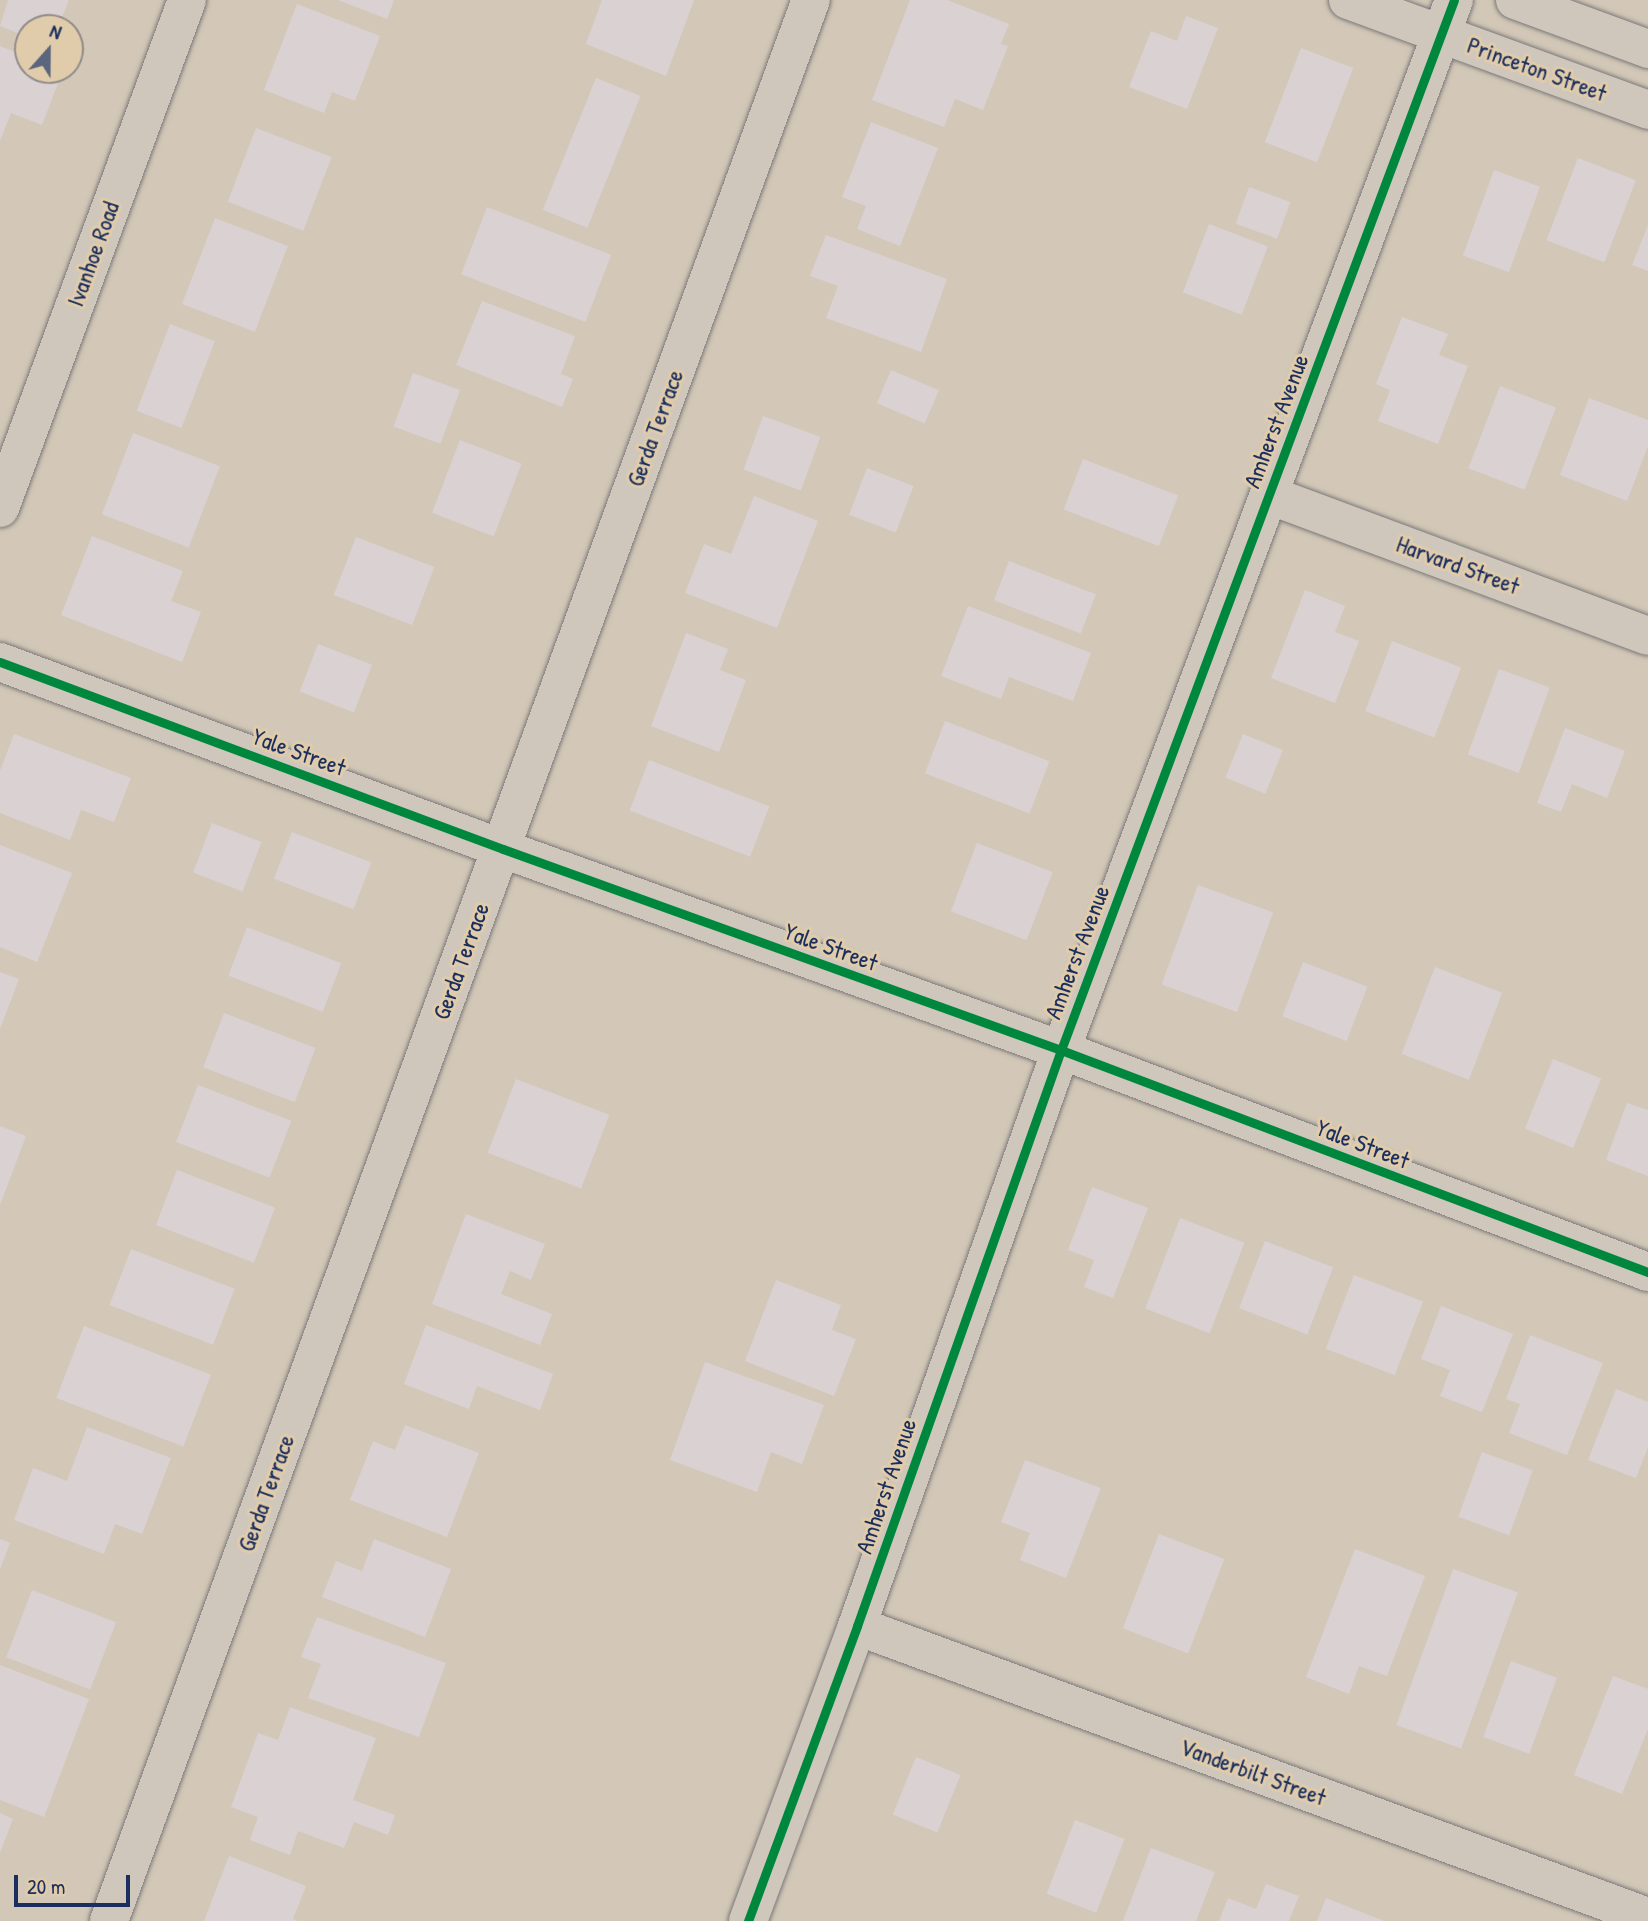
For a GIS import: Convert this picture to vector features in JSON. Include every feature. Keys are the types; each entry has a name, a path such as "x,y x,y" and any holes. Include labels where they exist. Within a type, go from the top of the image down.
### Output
{"street":[{"name":"Ivanhoe Road","path":"0,508 187,0"},
{"name":"Gerda Terrace","path":"109,1921 503,849 811,0"},
{"name":"Princeton Street","path":"1348,0 1448,17 1648,110"},
{"path":"1515,0 1648,49"},
{"name":"Amherst Avenue","path":"748,1921 857,1626 1061,1050 1448,17"},
{"name":"Harvard Street","path":"1269,495 1648,636"},
{"name":"Yale Street","path":"0,662 503,849 1061,1050 1648,1272"},
{"name":"Vanderbilt Street","path":"857,1626 1648,1917"}],"building":[{"path":"8,0 69,0 64,14 14,14 14,32 0,26"},
{"path":"338,0 394,0 387,19"},
{"path":"602,0 694,0 666,76 586,44"},
{"path":"910,0 947,0 1009,24 1001,44 1008,46 983,110 955,99 944,127 872,100"},
{"path":"297,4 380,36 355,101 332,92 324,113 264,90"},
{"path":"1186,16 1218,28 1187,109 1129,87 1151,31 1177,41"},
{"path":"0,46 14,52 14,84 58,84 42,125 11,113 0,141"},
{"path":"1301,48 1353,68 1317,162 1265,142"},
{"path":"596,78 641,96 587,228 543,210"},
{"path":"871,122 938,148 900,246 857,229 866,206 842,197"},
{"path":"256,128 332,157 303,231 228,202"},
{"path":"1578,158 1636,180 1604,262 1546,240"},
{"path":"1494,170 1540,187 1509,272 1463,256"},
{"path":"1249,187 1290,202 1277,239 1236,224"},
{"path":"487,207 611,255 585,322 461,274"},
{"path":"215,218 288,246 255,332 182,304"},
{"path":"1209,224 1268,247 1242,315 1183,292"},
{"path":"1648,225 1648,271 1632,265"},
{"path":"826,235 947,279 921,352 826,318 838,286 810,276"},
{"path":"482,301 575,336 561,374 573,379 562,407 456,365"},
{"path":"1402,317 1448,334 1439,355 1468,366 1438,444 1378,421 1390,390 1376,384"},
{"path":"170,324 215,341 181,428 137,411"},
{"path":"891,370 939,390 925,423 877,403"},
{"path":"413,373 460,390 440,444 394,427"},
{"path":"1500,386 1556,408 1524,490 1468,468"},
{"path":"1589,398 1648,420 1648,446 1627,501 1560,475"},
{"path":"763,416 820,437 801,490 744,470"},
{"path":"133,433 220,466 189,548 102,514"},
{"path":"460,440 522,464 494,536 432,513"},
{"path":"1083,459 1178,496 1159,546 1064,509"},
{"path":"867,468 914,486 896,533 849,515"},
{"path":"754,496 818,521 777,628 685,593 704,544 731,554"},
{"path":"92,536 183,571 171,601 201,612 182,662 61,615"},
{"path":"356,537 434,567 412,625 334,595"},
{"path":"1009,561 1096,594 1081,634 994,600"},
{"path":"1305,590 1345,606 1335,632 1359,641 1335,703 1271,678"},
{"path":"968,606 1091,653 1073,701 1009,677 1001,699 941,676"},
{"path":"686,633 728,649 720,670 746,680 719,752 651,726"},
{"path":"1392,641 1461,668 1434,738 1365,711"},
{"path":"318,644 372,665 354,712 300,692"},
{"path":"1499,669 1550,687 1519,773 1468,755"},
{"path":"945,721 1050,761 1029,813 925,773"},
{"path":"1565,728 1625,751 1607,798 1572,784 1561,812 1537,803"},
{"path":"14,734 131,778 114,822 81,810 70,840 0,813 0,771"},
{"path":"1243,734 1283,750 1265,794 1225,778"},
{"path":"649,760 769,806 750,857 630,810"},
{"path":"212,823 261,842 242,891 193,872"},
{"path":"292,832 371,862 353,909 274,879"},
{"path":"977,843 1053,872 1026,940 951,911"},
{"path":"0,845 72,873 37,962 0,947"},
{"path":"1198,885 1273,912 1237,1012 1162,985"},
{"path":"247,927 341,963 323,1012 228,976"},
{"path":"1303,962 1367,987 1347,1041 1282,1016"},
{"path":"1435,967 1502,993 1469,1080 1402,1054"},
{"path":"0,972 19,979 0,1029"},
{"path":"224,1013 315,1048 295,1102 203,1067"},
{"path":"1553,1059 1601,1078 1573,1148 1525,1129"},
{"path":"516,1079 609,1115 581,1189 488,1153"},
{"path":"198,1085 291,1121 269,1178 176,1142"},
{"path":"1627,1103 1648,1110 1648,1176 1606,1160"},
{"path":"0,1126 26,1136 0,1205"},
{"path":"177,1170 275,1208 254,1263 156,1225"},
{"path":"1092,1187 1148,1208 1113,1298 1084,1287 1094,1260 1068,1250"},
{"path":"466,1214 545,1244 531,1280 510,1271 501,1294 552,1314 540,1345 432,1304"},
{"path":"1180,1218 1244,1243 1210,1333 1145,1309"},
{"path":"1265,1241 1333,1267 1307,1334 1239,1308"},
{"path":"131,1249 235,1289 213,1345 109,1305"},
{"path":"1354,1275 1423,1302 1395,1375 1326,1349"},
{"path":"776,1280 841,1305 832,1330 856,1339 834,1396 745,1361"},
{"path":"1441,1306 1513,1334 1482,1412 1440,1396 1450,1370 1421,1359"},
{"path":"426,1325 553,1374 540,1410 477,1386 469,1409 404,1384"},
{"path":"84,1326 211,1375 183,1447 56,1398"},
{"path":"1530,1335 1603,1363 1567,1455 1509,1433 1520,1404 1506,1399"},
{"path":"705,1362 824,1405 802,1464 771,1452 757,1492 670,1460"},
{"path":"1616,1389 1648,1402 1648,1447 1636,1478 1588,1460"},
{"path":"405,1425 479,1453 447,1537 350,1500 373,1441 395,1450"},
{"path":"87,1427 171,1458 142,1534 115,1524 104,1554 14,1520 33,1468 67,1481"},
{"path":"1482,1452 1533,1470 1509,1535 1458,1517"},
{"path":"1025,1460 1101,1488 1066,1578 1020,1560 1030,1533 1001,1522"},
{"path":"1159,1534 1224,1559 1188,1653 1123,1628"},
{"path":"0,1539 10,1543 0,1569"},
{"path":"374,1539 451,1569 425,1637 322,1597 336,1561 362,1571"},
{"path":"1355,1549 1425,1576 1387,1676 1359,1666 1349,1694 1306,1677"},
{"path":"1453,1569 1518,1593 1461,1749 1396,1725"},
{"path":"32,1590 116,1622 90,1689 6,1657"},
{"path":"317,1617 446,1663 419,1737 308,1698 321,1664 301,1657"},
{"path":"1511,1661 1557,1678 1529,1754 1483,1737"},
{"path":"0,1665 89,1699 44,1817 0,1800"},
{"path":"1613,1676 1648,1689 1648,1729 1622,1794 1574,1775"},
{"path":"290,1707 376,1738 353,1800 395,1815 388,1835 354,1822 344,1848 298,1831 290,1855 250,1840 258,1817 231,1807 258,1733 278,1740"},
{"path":"916,1757 961,1775 937,1832 893,1814"},
{"path":"0,1813 13,1819 0,1853"},
{"path":"1075,1820 1124,1839 1096,1913 1047,1894"},
{"path":"1151,1848 1215,1872 1196,1921 1123,1921"},
{"path":"229,1856 306,1886 293,1919 298,1921 204,1921"},
{"path":"1266,1884 1299,1896 1289,1921 1219,1921 1228,1898 1256,1909"},
{"path":"1326,1898 1384,1921 1317,1921"}],"cycle path":[{"path":"748,1921 857,1626 1061,1050 1454,0"},
{"path":"0,662 503,849 1061,1050 1648,1272"}]}
